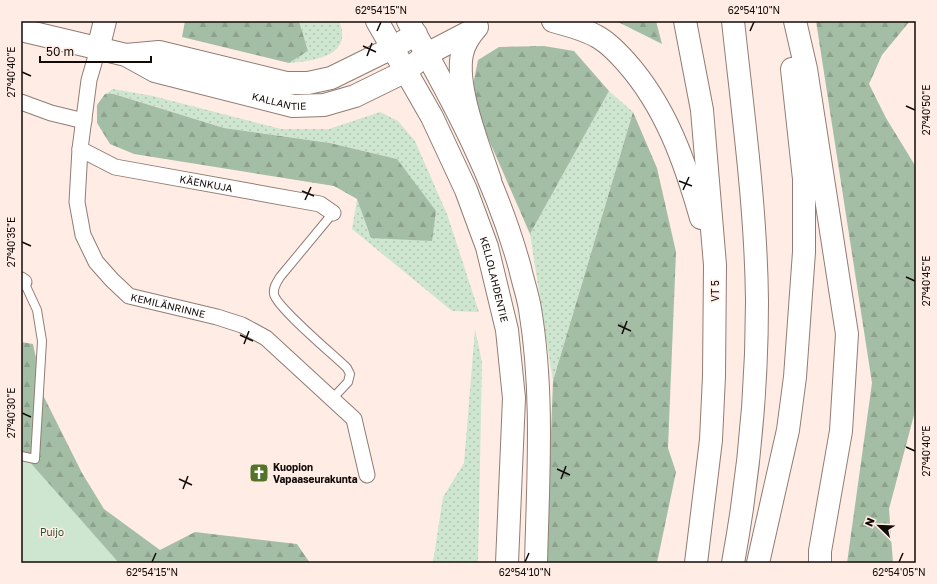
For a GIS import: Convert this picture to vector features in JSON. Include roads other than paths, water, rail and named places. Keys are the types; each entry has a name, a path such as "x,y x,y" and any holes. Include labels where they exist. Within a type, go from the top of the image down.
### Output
{"main road":[{"path":"98,49 105,21"},
{"name":"KELLOLAHDENTIE","path":"377,21 432,117 466,190 487,248 507,330 514,398 507,563"},
{"path":"553,21 570,25 597,37 618,53 638,76 669,126 688,174 715,265"},
{"name":"VT 5","path":"685,21 702,110 715,265 714,376 711,440 696,563"},
{"path":"733,21 752,197 757,301 754,417 745,498 733,563"},
{"path":"758,563 788,430 795,377 804,252 804,178 787,21"},
{"path":"795,21 806,69 847,334 841,431 820,551 820,563"},
{"path":"483,24 469,36 464,45 461,69 462,85 476,137 490,180 512,238 530,309 540,399 536,563"},
{"name":"KALLANTIE","path":"21,30 126,55 155,71 293,106 324,104 355,96 406,71 427,54 483,24"},
{"path":"412,27 490,180"},
{"name":"KALLANTIE","path":"126,55 159,52 286,83 308,83 331,78 392,48 412,27"}],"street":[{"name":"KEMILÄNRINNE","path":"98,49 89,80 80,149 77,202 83,236 96,262 129,296 217,317 242,326 266,338 354,419 367,475"},
{"path":"21,102 51,113 84,121"},
{"name":"KÄENKUJA","path":"80,149 115,167 320,204 333,213"}],"lane":[{"path":"332,399 348,382 350,374 347,368 283,308 274,295 274,287 280,277 333,213"},
{"path":"21,456 35,459 42,342 37,310 22,281"}],"place":[{"name":"Kuopion Vapaaseurakunta","path":"259,473"}],"park label":[{"name":"Puijo","path":"52,532"}]}
